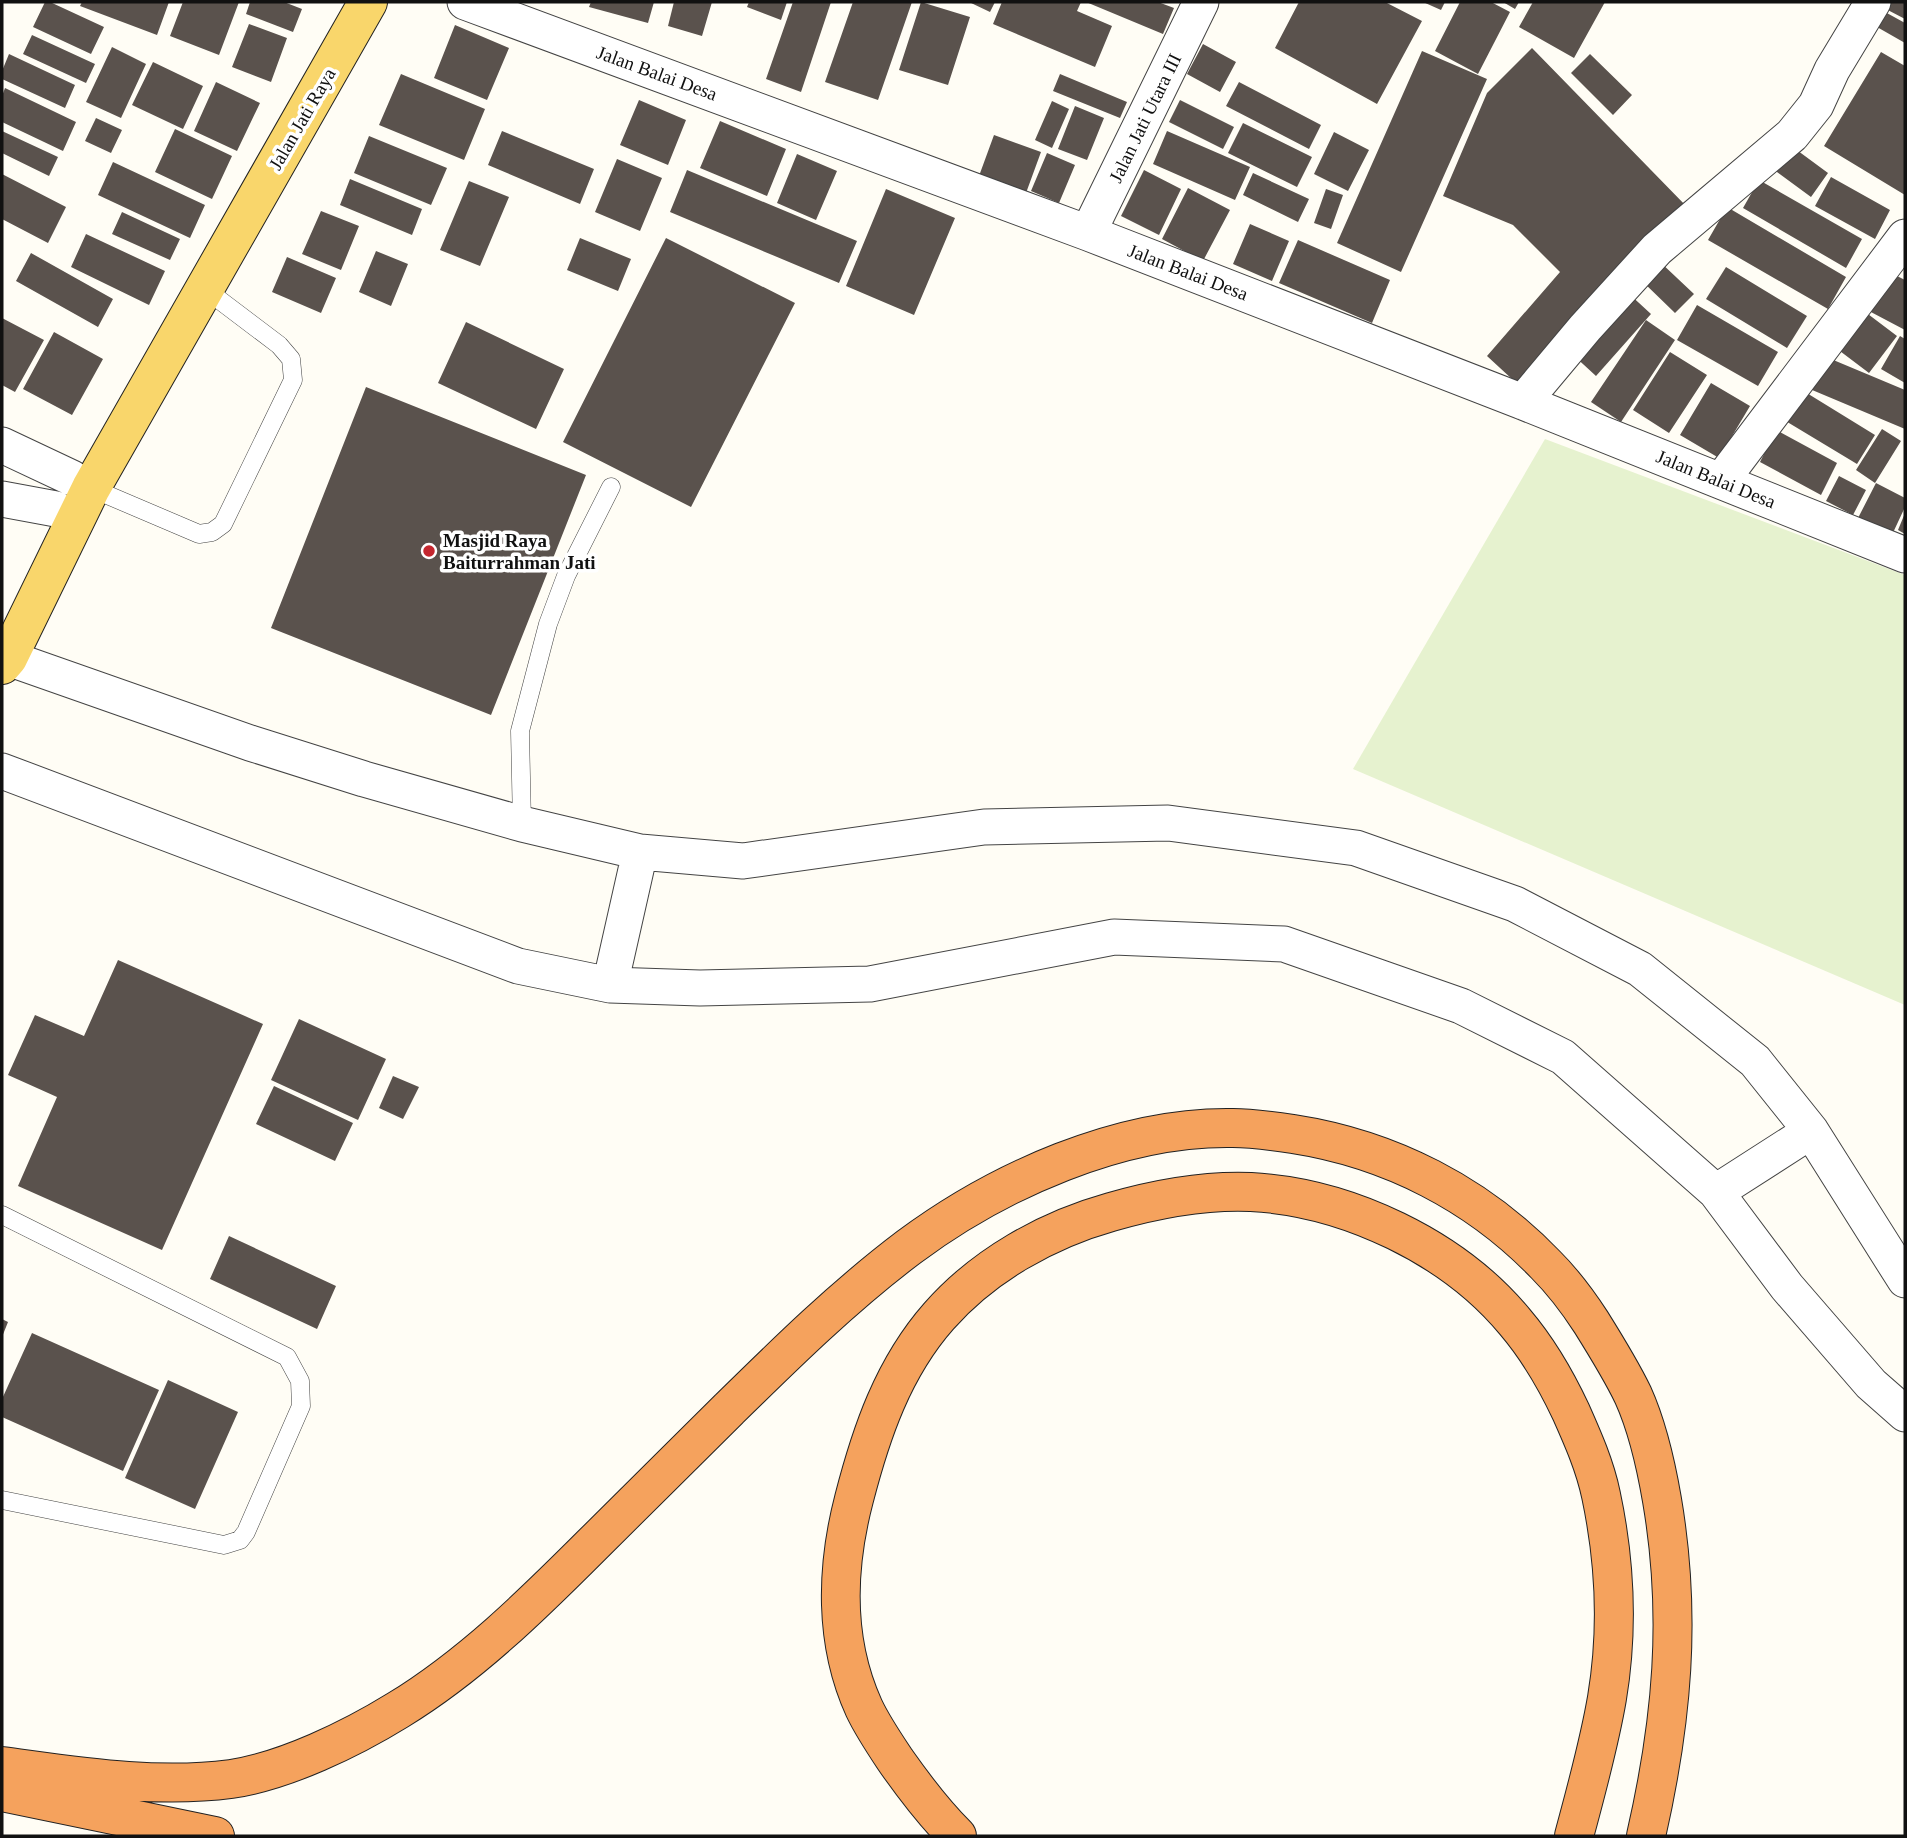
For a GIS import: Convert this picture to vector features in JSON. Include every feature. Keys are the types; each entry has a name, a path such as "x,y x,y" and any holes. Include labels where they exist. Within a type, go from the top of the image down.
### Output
{"highway":[{"path":"2,1766 128,1781 210,1781 237,1778 274,1768 317,1752 356,1732 398,1710 491,1641 542,1595 796,1343 846,1298 907,1249 950,1219 996,1192 1081,1154 1167,1134 1235,1128 1313,1137 1399,1163 1435,1179 1483,1209 1524,1242 1552,1271 1585,1313 1612,1354 1635,1399 1658,1476 1673,1578 1672,1677 1656,1789 1646,1836"},
{"path":"957,1836 926,1802 877,1732 853,1679 843,1645 840,1604 850,1512 870,1441 894,1383 914,1349 948,1307 1006,1258 1043,1237 1091,1217 1133,1205 1208,1193 1250,1192 1286,1195 1326,1203 1409,1237 1452,1264 1481,1286 1514,1320 1541,1357 1566,1401 1586,1446 1600,1492 1614,1593 1608,1695 1596,1754 1574,1836"},
{"path":"2,1792 215,1836"}],"main road":[{"path":"341,50 368,2"},
{"name":"Jalan Jati Raya","path":"5,661 73,492 205,289 341,50"},
{"name":"Jalan Jati Raya","path":"2,611 73,492 306,68 341,50"}],"street":[{"name":"Jalan Balai Desa","path":"465,2 1088,233 1905,555"},
{"name":"Jalan Jati Utara III","path":"1088,233 1201,2"},
{"path":"1522,402 1657,249 1791,135 1816,105 1832,70 1873,2"},
{"path":"1721,481 1905,237"},
{"path":"2,445 73,492"},
{"path":"2,499 73,492"},
{"path":"5,661 364,779 522,824 640,852 743,861 984,827 1168,822 1356,848 1515,904 1640,969 1755,1061 1811,1131 1905,1280"},
{"path":"2,771 518,966 610,985 700,988 870,984 1114,937 1284,944 1461,1006 1563,1057 1716,1192 1787,1287 1871,1384 1905,1414"},
{"path":"610,985 640,852"},
{"path":"1716,1192 1811,1131"}],"lane":[{"path":"73,492 199,534 212,533 223,524 293,380 291,359 279,345 205,289"},
{"path":"522,824 520,731 548,624 566,576 611,487"},
{"path":"2,1215 287,1357 300,1381 301,1406 246,1532 240,1540 224,1545 2,1500"}],"green space":[{"path":"1545,439 1905,575 1905,1005 1353,769"}],"building":[{"path":"45,2 104,27 91,54 33,27"},
{"path":"82,2 169,2 157,35 80,6"},
{"path":"183,2 239,2 219,55 170,36"},
{"path":"250,2 284,2 302,9 293,32 246,14"},
{"path":"591,2 654,2 648,23 589,7"},
{"path":"674,2 712,2 702,36 668,26"},
{"path":"749,2 787,2 781,20 747,7"},
{"path":"793,2 831,2 801,92 766,79"},
{"path":"853,2 912,2 878,100 825,82"},
{"path":"921,2 970,17 948,85 899,70"},
{"path":"969,2 995,2 990,12"},
{"path":"1002,2 1081,2 1077,11 1112,26 1095,67 993,24"},
{"path":"1086,2 1158,2 1174,8 1163,34"},
{"path":"1299,2 1385,2 1422,21 1377,104 1275,48"},
{"path":"1423,2 1445,2 1441,10"},
{"path":"1460,2 1491,2 1510,12 1478,74 1435,51"},
{"path":"1503,2 1519,2 1515,9"},
{"path":"1533,2 1605,2 1574,58 1519,27"},
{"path":"1884,2 1905,2 1905,19 1882,7"},
{"path":"1885,12 1905,23 1905,43 1877,27"},
{"path":"249,24 287,38 271,82 232,67"},
{"path":"455,25 509,48 487,100 434,78"},
{"path":"32,35 95,64 86,83 23,54"},
{"path":"1203,44 1236,62 1220,92 1187,74"},
{"path":"112,47 146,64 121,118 86,102"},
{"path":"1532,48 1689,209 1525,391 1487,356 1560,272 1513,225 1443,196 1487,93"},
{"path":"1422,51 1487,79 1401,272 1337,243"},
{"path":"1881,52 1905,66 1905,195 1824,146"},
{"path":"9,54 75,85 65,108 2,79 2,71"},
{"path":"1590,54 1632,95 1613,115 1571,73"},
{"path":"153,62 203,86 183,129 132,105"},
{"path":"401,74 485,109 464,160 379,125"},
{"path":"1060,74 1127,102 1120,118 1053,91"},
{"path":"216,82 260,103 237,151 194,131"},
{"path":"1239,82 1321,125 1309,149 1226,106"},
{"path":"5,88 76,122 63,151 2,122 2,96"},
{"path":"639,100 686,120 668,165 620,145"},
{"path":"1180,100 1234,127 1223,149 1169,122"},
{"path":"1052,101 1069,109 1052,148 1035,140"},
{"path":"1075,106 1104,118 1087,160 1058,149"},
{"path":"96,118 122,130 111,153 85,141"},
{"path":"720,121 786,149 767,196 700,168"},
{"path":"1243,123 1312,157 1297,187 1228,153"},
{"path":"175,129 232,156 212,199 155,172"},
{"path":"2,131 58,157 49,176 2,153"},
{"path":"502,131 594,169 580,204 488,165"},
{"path":"1167,131 1250,167 1235,200 1153,164"},
{"path":"1334,132 1369,150 1348,191 1314,174"},
{"path":"994,135 1041,152 1026,193 979,176"},
{"path":"369,136 447,168 431,205 354,173"},
{"path":"1790,145 1828,173 1811,197 1773,169"},
{"path":"1047,153 1075,165 1059,203 1031,191"},
{"path":"797,154 837,171 816,220 777,203"},
{"path":"617,159 662,178 640,231 595,212"},
{"path":"113,162 205,205 190,238 98,195"},
{"path":"687,170 857,241 839,283 670,212"},
{"path":"1144,170 1181,189 1159,235 1121,216"},
{"path":"1253,173 1309,199 1298,222 1243,195"},
{"path":"2,174 66,207 48,243 2,219"},
{"path":"1831,177 1890,210 1875,239 1815,206"},
{"path":"350,179 422,209 412,235 340,205"},
{"path":"1759,180 1862,239 1846,268 1743,208"},
{"path":"469,181 509,197 480,266 440,250"},
{"path":"1188,188 1230,210 1203,261 1162,239"},
{"path":"886,189 955,218 914,315 846,286"},
{"path":"1326,189 1343,195 1331,229 1314,223"},
{"path":"1727,207 1846,277 1828,309 1708,240"},
{"path":"321,211 359,226 341,270 302,254"},
{"path":"122,212 180,239 170,260 112,234"},
{"path":"1250,224 1289,241 1272,281 1233,264"},
{"path":"86,234 165,271 149,305 71,267"},
{"path":"580,238 631,259 618,291 567,270"},
{"path":"666,238 795,303 691,507 563,442"},
{"path":"1298,240 1390,280 1372,323 1279,283"},
{"path":"376,251 408,264 391,306 359,292"},
{"path":"31,253 113,299 98,327 16,281"},
{"path":"287,257 336,278 321,313 272,292"},
{"path":"1659,261 1694,294 1675,313 1641,280"},
{"path":"1726,267 1807,316 1787,348 1706,299"},
{"path":"1889,272 1905,280 1905,330 1869,311"},
{"path":"1626,291 1651,314 1596,376 1571,353"},
{"path":"1697,305 1778,352 1758,386 1677,340"},
{"path":"1856,305 1897,336 1869,373 1828,342"},
{"path":"2,318 44,340 15,392 2,385"},
{"path":"1646,320 1675,340 1621,422 1591,402"},
{"path":"466,322 564,369 536,429 438,383"},
{"path":"54,332 103,359 72,415 23,389"},
{"path":"1900,336 1905,339 1905,383 1881,369"},
{"path":"1670,352 1707,375 1669,433 1633,410"},
{"path":"1819,354 1905,390 1905,429 1805,387"},
{"path":"1711,383 1750,406 1719,458 1680,435"},
{"name":"Masjid Raya Baiturrahman Jati","path":"366,387 586,475 491,715 271,628"},
{"path":"1797,387 1875,435 1857,464 1779,417"},
{"path":"1882,429 1901,441 1875,483 1856,470"},
{"path":"1776,430 1837,463 1821,495 1760,462"},
{"path":"1839,476 1866,490 1853,515 1826,501"},
{"path":"1876,483 1905,498 1905,507 1891,537 1857,520"},
{"path":"1905,513 1905,534 1898,530"},
{"path":"118,960 263,1024 162,1250 18,1186 57,1097 8,1075 35,1015 84,1036"},
{"path":"299,1019 386,1059 358,1120 271,1080"},
{"path":"393,1076 419,1087 403,1119 379,1108"},
{"path":"274,1086 353,1123 335,1161 256,1124"},
{"path":"229,1236 336,1286 317,1329 210,1279"},
{"path":"2,1319 8,1322 2,1337"},
{"path":"32,1333 159,1390 123,1471 2,1417 2,1399"},
{"path":"168,1380 238,1412 195,1509 125,1478"}],"place":[{"name":"Masjid Raya Baiturrahman Jati","path":"429,551"}]}
